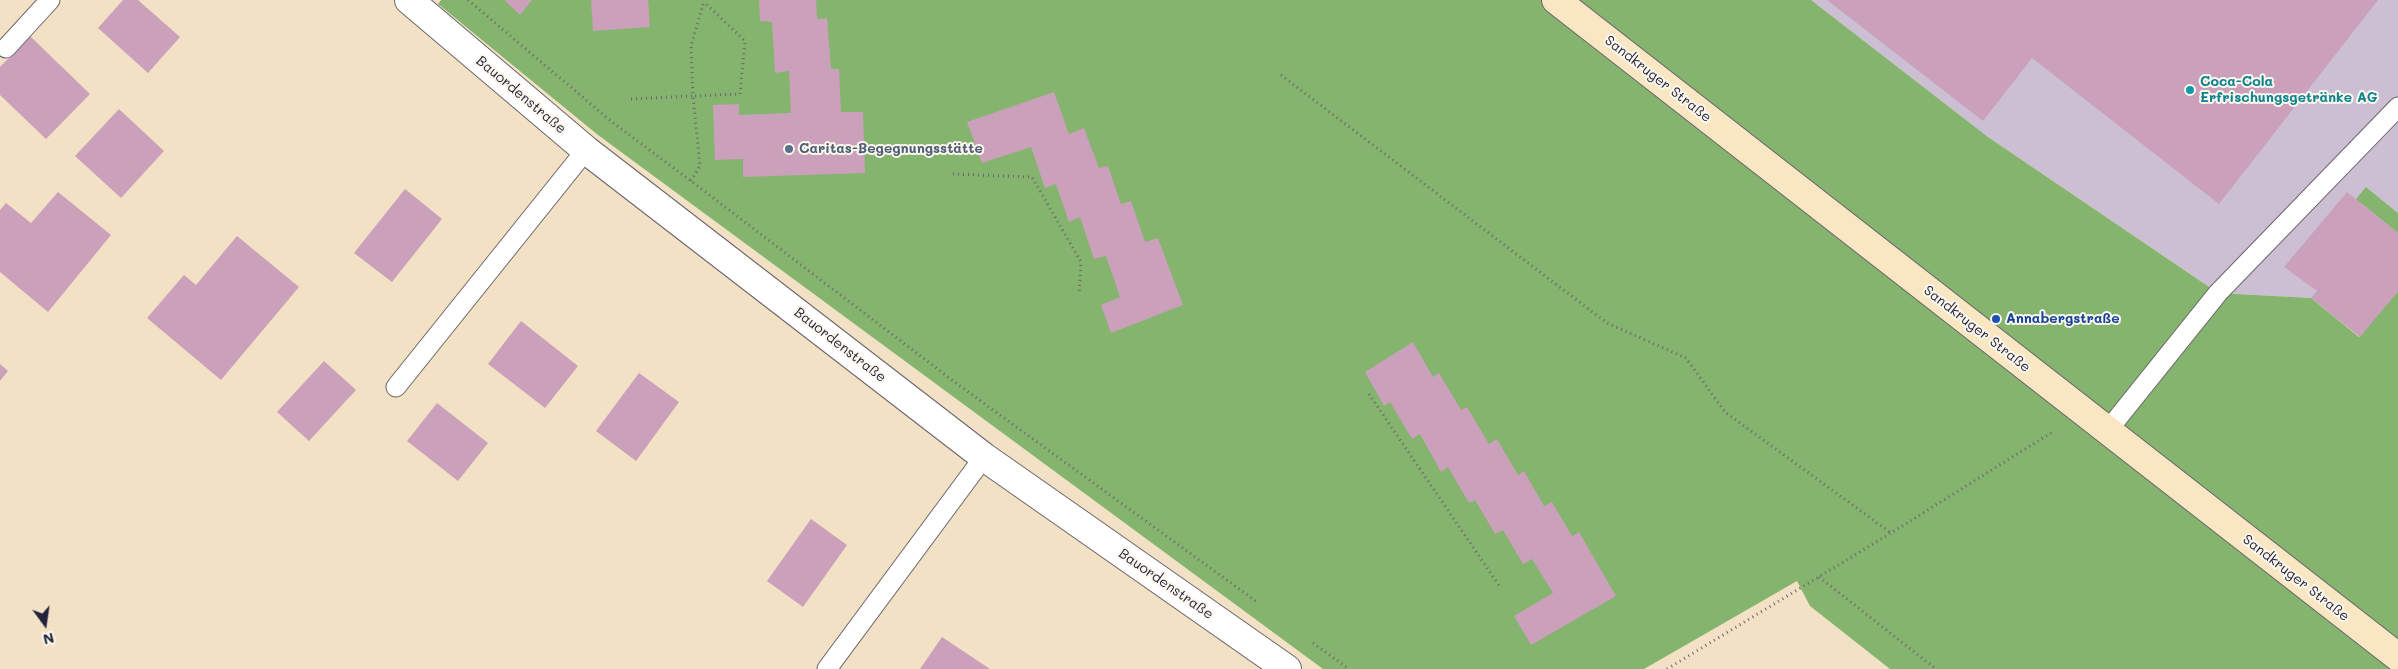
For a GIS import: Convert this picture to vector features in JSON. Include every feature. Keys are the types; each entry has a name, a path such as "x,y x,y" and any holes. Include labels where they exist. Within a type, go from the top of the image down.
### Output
{"street":[{"name":"Bauordenstraße","path":"408,0 586,150 984,457 1287,669"},
{"name":"Sandkruger Straße","path":"1556,0 2398,657"}],"lane":[{"path":"6,48 50,0"},
{"path":"2108,430 2218,294 2398,106"},
{"path":"396,388 586,150"},
{"path":"827,669 984,457"}],"path":[{"path":"468,0 612,122 956,383 1261,605"},
{"path":"631,99 693,96 740,94 745,41 704,1 691,46 693,96 700,166 691,181"},
{"path":"1281,74 1606,323 1686,358 1724,412 1891,534"},
{"path":"953,174 1032,177 1081,262 1079,294"},
{"path":"1369,394 1500,587"},
{"path":"1667,669 1891,534 2063,426 2078,408"},
{"path":"1819,577 1936,669"},
{"path":"1309,640 1349,669"}],"shaded area":[{"path":"1811,0 2398,0 2398,213 2366,187 2398,233 2398,291 2360,337 2311,298 2218,293 1988,137"}],"green space":[{"path":"441,0 1811,0 1988,137 2218,293 2311,298 2359,337 2398,291 2398,669 1890,669 1810,606 1797,581 1644,669 1323,669 598,135 438,4"},
{"path":"2366,187 2398,213 2398,233 2356,199"}],"building":[{"path":"123,0 138,0 180,37 148,73 98,28"},
{"path":"506,0 532,0 520,15"},
{"path":"591,0 648,0 650,27 593,31"},
{"path":"759,0 816,0 817,19 827,18 831,69 839,69 841,112 863,112 865,173 743,177 743,159 715,160 713,105 739,104 739,115 791,113 789,71 775,73 772,22 760,21"},
{"name":"Coca-Cola Erfrischungsgetränke AG","path":"1827,0 2378,0 2219,204 2032,58 1983,121"},
{"path":"30,36 90,94 46,139 0,95 0,67"},
{"path":"1054,92 1069,134 1084,128 1099,168 1108,166 1121,204 1131,201 1145,242 1158,238 1183,305 1111,333 1101,305 1120,297 1106,256 1094,259 1080,217 1069,222 1056,184 1045,188 1031,147 982,163 967,122"},
{"path":"119,109 164,151 121,198 75,156"},
{"path":"405,189 442,219 392,282 354,253"},
{"path":"58,192 111,235 48,312 0,272 0,210 6,203 31,223"},
{"path":"2347,192 2398,233 2398,291 2360,337 2311,298 2317,291 2284,267"},
{"path":"237,236 299,287 221,380 147,318 184,275 196,285"},
{"path":"521,321 578,366 545,408 488,364"},
{"path":"1413,342 1433,377 1439,373 1461,410 1467,407 1489,444 1497,439 1518,475 1524,471 1544,506 1552,502 1572,536 1579,532 1616,596 1531,645 1514,616 1553,593 1532,559 1523,564 1503,530 1495,534 1475,500 1469,503 1448,467 1441,472 1420,434 1412,439 1390,402 1384,406 1365,372"},
{"path":"324,361 356,390 309,441 277,412"},
{"path":"0,364 8,371 0,381"},
{"path":"639,373 679,402 636,461 596,431"},
{"path":"437,403 488,443 458,481 407,441"},
{"path":"811,519 847,545 803,607 767,581"},
{"path":"942,637 990,669 920,669"}],"place":[{"name":"Coca-Cola Erfrischungsgetränke AG","path":"2190,90"},
{"name":"Caritas-Begegnungsstätte","path":"789,149"},
{"name":"Annabergstraße","path":"1996,319"}]}
